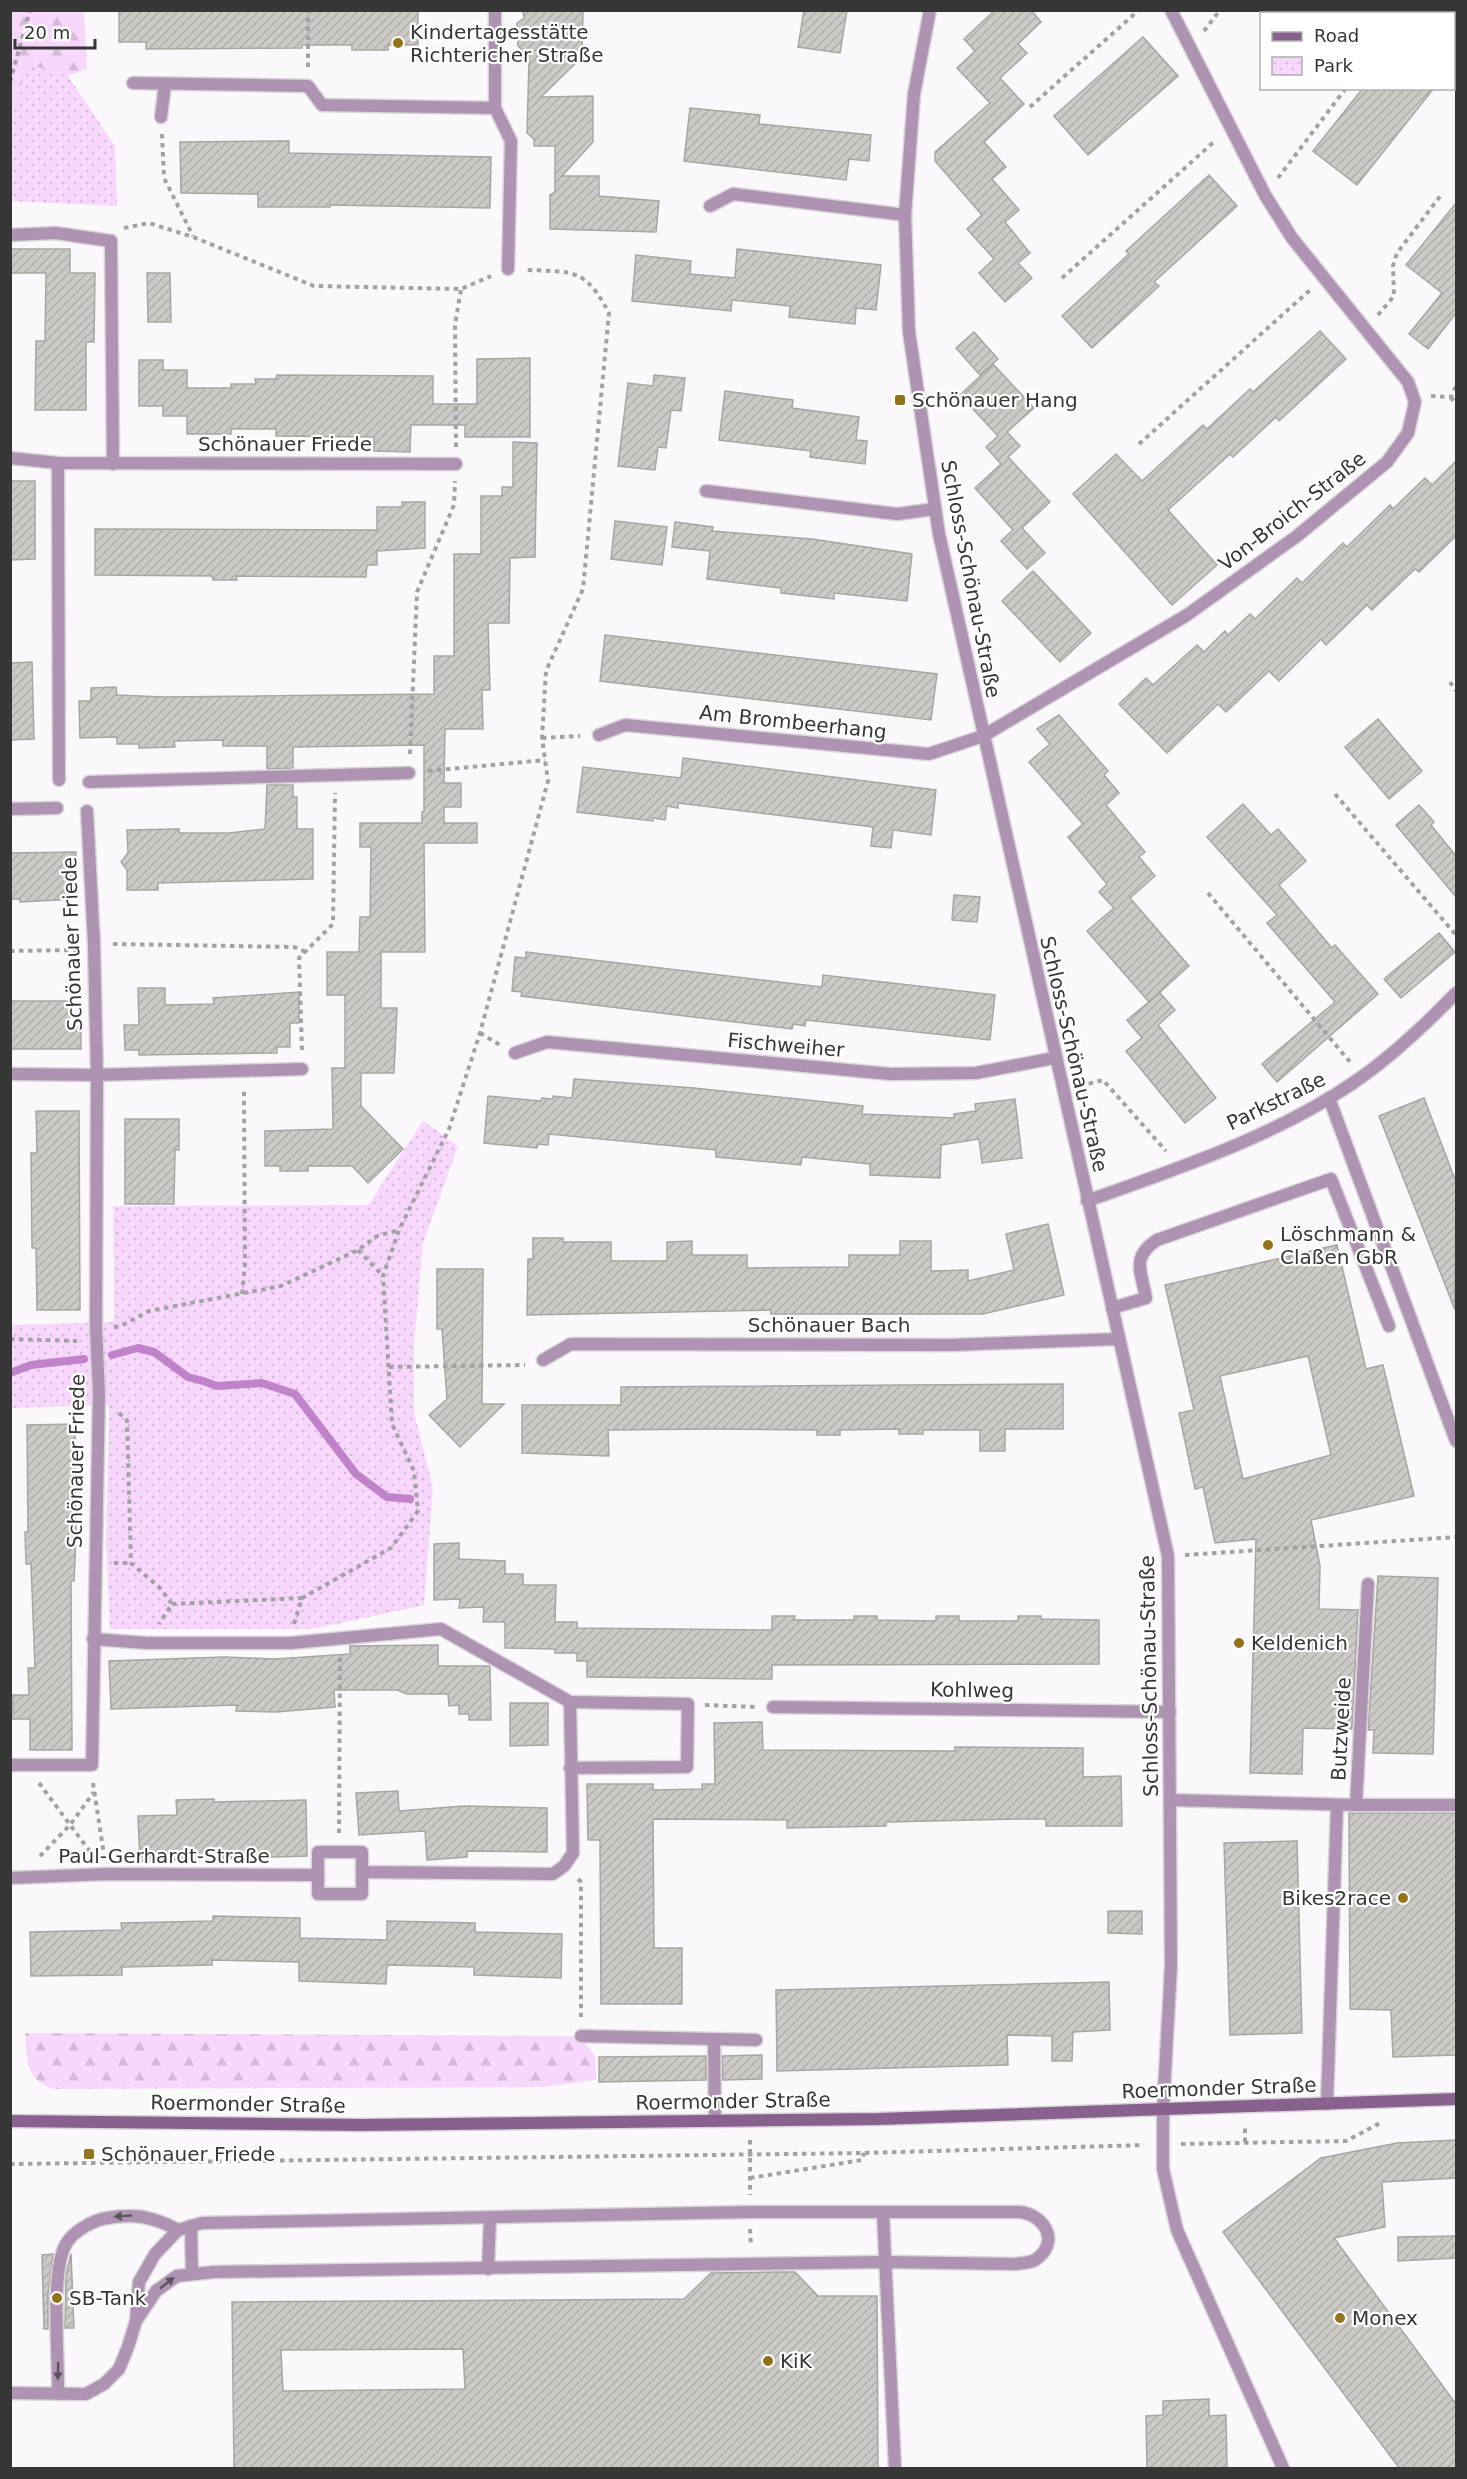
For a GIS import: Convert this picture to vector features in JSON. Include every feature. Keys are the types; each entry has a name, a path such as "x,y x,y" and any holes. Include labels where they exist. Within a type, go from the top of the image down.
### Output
{"main road":[{"name":"Roermonder Straße","path":"10,2121 363,2125 878,2119 1456,2099"}],"street":[{"path":"495,10 495,108 511,141 508,269"},
{"name":"Schloss-Schönau-Straße","path":"930,10 914,94 905,215 909,332 935,510 1054,1058 1168,1556 1171,1966 1162,2110 1163,2169 1177,2230 1283,2469"},
{"path":"1171,10 1265,195 1292,238 1408,382 1413,396"},
{"path":"133,83 308,86 322,105 495,108"},
{"path":"161,117 165,84"},
{"path":"710,206 733,194 905,215"},
{"path":"10,235 56,233 111,241 113,464"},
{"name":"Von-Broich-Straße","path":"983,736 1187,615 1297,536 1386,462 1408,433 1415,402 1413,396"},
{"name":"Schönauer Friede","path":"10,458 58,464 456,464"},
{"path":"58,464 59,780"},
{"path":"706,490 897,514 935,510"},
{"name":"Am Brombeerhang","path":"599,735 625,725 929,754 983,736"},
{"path":"89,782 335,777 409,773"},
{"path":"10,809 57,808"},
{"name":"Schönauer Friede","path":"87,811 97,1075 96,1342 99,1394 92,1766"},
{"name":"Parkstraße","path":"1087,1201 1180,1167 1268,1130 1329,1098 1362,1076 1456,993"},
{"name":"Fischweiher","path":"514,1053 547,1042 890,1074 976,1073 1054,1058"},
{"path":"10,1074 97,1075 302,1069"},
{"path":"1329,1098 1456,1441"},
{"path":"1112,1308 1146,1298 1139,1259 1144,1249 1157,1240 1331,1179 1389,1326"},
{"name":"Schönauer Bach","path":"543,1360 571,1344 951,1345 1119,1339"},
{"name":"Butzweide","path":"1356,1805 1368,1584"},
{"path":"93,1639 147,1643 291,1643 441,1629 570,1702 688,1704 687,1767 570,1768"},
{"path":"362,1872 553,1874 564,1866 573,1853 570,1702"},
{"name":"Kohlweg","path":"773,1707 1170,1712"},
{"path":"10,1766 92,1766"},
{"name":"Butzweide","path":"1171,1800 1356,1805 1456,1804"},
{"path":"1327,2104 1336,1804"},
{"path":"318,1852 339,1852 362,1852 362,1894 318,1894 318,1852"},
{"name":"Paul-Gerhardt-Straße","path":"16,1877 107,1874 318,1875"},
{"path":"581,2036 756,2040"},
{"path":"714,2040 715,2121"},
{"path":"10,2392 86,2394 104,2384 119,2369 136,2321 156,2291 177,2276 214,2272 488,2270 885,2262 1016,2264 1034,2260 1043,2252 1048,2241 1047,2230 1040,2219 1032,2214 738,2212 202,2223 178,2230 155,2254 139,2282 136,2321"},
{"path":"883,2213 895,2469"},
{"path":"58,2394 57,2267 66,2242 94,2221 111,2217 143,2215 160,2220 178,2230"},
{"path":"488,2270 490,2218"},
{"path":"191,2226 192,2274"}],"path":[{"path":"10,82 30,10"},
{"path":"308,10 308,86"},
{"path":"1030,107 1139,10"},
{"path":"1265,195 1345,90"},
{"path":"161,117 164,178 193,237"},
{"path":"1062,278 1230,127"},
{"path":"1367,330 1394,296 1393,266 1397,253 1441,195"},
{"path":"111,241 119,229 149,223 193,237 314,286 461,289 508,269 573,272 596,287 609,313 583,589 546,670 542,738 548,781 480,1033 449,1129 399,1230 383,1276 392,1424 414,1471 418,1511 391,1548 302,1598 172,1604"},
{"path":"1138,444 1324,278"},
{"path":"461,289 455,325 454,505 417,592 409,773 545,760"},
{"path":"1450,397 1456,386"},
{"path":"1413,396 1450,397"},
{"path":"1450,397 1456,405"},
{"path":"1449,682 1456,691"},
{"path":"542,738 599,735"},
{"path":"302,1069 299,958 333,924 335,777"},
{"path":"1335,794 1456,935"},
{"path":"1208,893 1362,1076"},
{"path":"10,951 93,947 294,947 306,952"},
{"path":"242,1294 245,1265 243,1071"},
{"path":"1062,1090 1103,1080 1180,1167"},
{"path":"96,1327 121,1326 149,1311 281,1286 358,1250 377,1236 399,1230"},
{"path":"358,1250 383,1276"},
{"path":"10,1339 96,1342"},
{"path":"389,1367 524,1365 543,1360"},
{"path":"99,1394 127,1420 131,1563 159,1587 172,1604"},
{"path":"1168,1556 1456,1537"},
{"path":"291,1643 295,1615 302,1598"},
{"path":"147,1643 172,1604"},
{"path":"339,1852 340,1638"},
{"path":"688,1704 773,1707"},
{"path":"27,1766 107,1874"},
{"path":"92,1766 107,1874"},
{"path":"16,1877 70,1825 94,1792"},
{"path":"564,1866 581,1882 581,2036"},
{"path":"10,2164 749,2154 1346,2141 1384,2121"},
{"path":"749,2154 750,2178 862,2160 864,2152"}],"green space":[{"path":"11,11 84,11 87,69 68,76 27,65 11,124"},
{"path":"27,64 68,76 115,146 117,206 11,201 11,124"},
{"path":"423,1121 458,1146 423,1243 414,1346 414,1413 433,1487 424,1605 314,1629 110,1629 106,1542 109,1405 11,1408 10,1325 114,1322 113,1206 368,1205"},
{"path":"25,2033 578,2036 595,2055 596,2080 542,2087 55,2089 38,2081 29,2068"}],"building":[{"path":"119,10 418,10 418,45 388,45 388,50 352,50 352,45 302,45 302,48 146,49 146,42 119,42"},
{"path":"523,10 583,10 582,57 541,97 593,96 593,142 562,176 599,176 599,196 659,201 656,232 550,229 550,195 555,192 555,146 534,146 534,139 527,133 529,60 524,60 524,52 518,46 517,23 524,18"},
{"path":"804,10 847,10 840,53 798,47"},
{"path":"995,10 1031,10 1041,22 1018,44 1027,53 1000,78 1024,104 984,142 1006,167 992,179 1019,210 1005,222 1030,253 1018,263 1032,278 1005,302 979,273 994,259 967,229 982,215 935,161 935,152 990,103 957,68 975,51 964,39"},
{"path":"1143,37 1178,76 1088,155 1054,116"},
{"path":"1361,90 1432,90 1357,185 1313,151"},
{"path":"690,108 760,115 759,124 871,135 869,161 849,159 846,180 684,161"},
{"path":"289,141 289,153 491,157 490,208 330,205 330,207 258,207 258,194 181,193 180,142"},
{"path":"1209,175 1237,206 1154,282 1159,286 1092,348 1062,316 1129,254 1126,251"},
{"path":"1456,203 1456,313 1428,349 1409,334 1442,293 1406,265"},
{"path":"10,249 70,249 70,273 95,273 94,342 86,342 86,410 35,410 36,341 45,341 46,273 10,273"},
{"path":"737,249 881,265 876,310 856,308 855,324 789,317 790,306 732,300 731,311 632,301 636,255 691,261 690,274 735,278"},
{"path":"147,273 170,273 171,322 148,322"},
{"path":"1320,331 1346,359 1279,421 1276,417 1233,457 1230,454 1168,510 1217,565 1172,605 1073,494 1116,454 1142,481 1203,425 1207,429 1250,389 1253,392"},
{"path":"974,332 998,359 980,375 956,348"},
{"path":"530,358 530,437 465,437 465,425 411,425 410,452 374,451 374,437 276,436 276,429 231,429 231,434 187,434 187,416 163,416 163,406 139,406 139,360 163,360 163,370 187,370 187,388 231,388 231,384 256,384 255,379 276,379 277,375 433,376 433,404 477,404 477,359"},
{"path":"993,364 1034,408 1007,432 1020,446 1008,457 1050,502 1022,528 1045,553 1027,569 1001,541 1013,530 975,488 1001,464 986,447 998,436 960,395"},
{"path":"654,375 685,378 681,411 671,410 666,448 658,447 655,470 618,466 628,383 653,386"},
{"path":"725,391 793,400 792,408 859,417 856,440 867,441 865,464 810,457 811,451 719,440"},
{"path":"513,442 537,443 535,557 510,558 509,623 488,623 490,690 482,690 483,729 445,729 444,783 461,783 461,807 444,807 444,823 477,823 477,843 424,843 425,952 381,952 381,1008 397,1008 394,1073 361,1073 361,1106 403,1149 368,1183 352,1166 308,1166 308,1171 280,1171 280,1166 265,1166 265,1131 333,1129 332,1068 345,1068 345,995 327,995 327,952 359,952 360,917 370,917 371,847 360,847 360,823 422,823 424,745 293,747 293,768 267,769 267,746 223,746 223,740 174,741 175,747 139,748 139,744 117,744 117,737 80,738 79,701 91,701 91,688 116,687 117,695 164,697 434,694 434,656 454,656 454,554 481,554 481,496 502,496 502,487 513,487"},
{"path":"1456,461 1456,536 1419,572 1415,569 1372,610 1367,605 1326,645 1321,639 1279,681 1269,671 1226,712 1218,704 1167,753 1119,704 1146,678 1153,685 1197,645 1204,652 1225,631 1228,635 1250,614 1255,619 1297,578 1302,583 1343,543 1347,547 1390,505 1393,509 1425,478 1432,485"},
{"path":"10,481 35,481 35,559 10,560"},
{"path":"402,502 425,502 425,548 377,551 377,565 367,565 366,577 236,576 237,580 213,580 212,576 95,575 95,529 377,530 377,507 402,507"},
{"path":"615,521 667,527 662,565 611,559"},
{"path":"675,522 713,527 712,531 812,539 912,554 907,601 834,593 834,599 781,593 781,588 707,579 710,551 672,547"},
{"path":"1033,571 1091,633 1060,662 1002,601"},
{"path":"605,635 937,674 931,720 600,681"},
{"path":"32,662 34,739 10,740 10,663"},
{"path":"1059,715 1108,771 1104,775 1119,793 1106,805 1145,852 1139,857 1155,876 1130,898 1189,966 1149,1002 1087,931 1114,908 1099,892 1107,884 1068,837 1083,824 1029,762 1050,744 1037,729"},
{"path":"1378,719 1422,771 1389,799 1345,747"},
{"path":"683,758 936,790 931,835 893,830 891,848 871,846 873,827 678,803 678,808 667,806 665,820 653,818 653,821 577,812 583,767 681,778"},
{"path":"267,785 293,785 293,797 297,797 297,829 313,829 313,879 158,883 158,890 127,890 127,870 121,862 128,853 127,830 179,829 179,833 229,833 265,829"},
{"path":"1243,804 1271,835 1278,829 1306,861 1279,885 1332,948 1335,945 1378,994 1277,1082 1262,1064 1335,1002 1267,923 1277,915 1207,837"},
{"path":"1419,805 1434,822 1431,825 1456,856 1456,897 1396,825"},
{"path":"76,852 76,899 20,902 20,899 10,899 10,853"},
{"path":"954,895 980,897 977,922 952,920"},
{"path":"1439,933 1455,952 1401,998 1384,979"},
{"path":"526,952 822,987 823,975 995,995 990,1040 806,1020 805,1026 793,1024 792,1029 521,996 522,992 512,991 515,957 526,958"},
{"path":"138,988 165,988 165,1005 214,1004 213,998 299,992 299,1023 290,1023 290,1047 277,1047 277,1053 139,1055 139,1050 125,1050 124,1025 139,1025"},
{"path":"1160,993 1175,1010 1158,1025 1216,1098 1185,1123 1126,1051 1142,1038 1127,1020"},
{"path":"10,1001 70,1001 70,1027 81,1027 81,1049 10,1049"},
{"path":"574,1079 694,1088 863,1106 862,1114 954,1118 954,1114 976,1111 975,1104 1015,1099 1022,1158 982,1163 979,1139 941,1145 940,1178 870,1175 870,1164 802,1157 801,1165 716,1157 716,1150 549,1134 548,1145 538,1144 537,1148 484,1143 488,1096 541,1101 542,1098 553,1099 553,1096 572,1098"},
{"path":"1424,1098 1456,1182 1455,1310 1379,1116"},
{"path":"36,1111 79,1111 80,1310 37,1310 36,1248 32,1248 31,1153 37,1153"},
{"path":"125,1119 179,1119 179,1150 175,1150 174,1204 125,1204"},
{"path":"1048,1224 1064,1295 983,1314 771,1314 771,1310 527,1315 528,1259 533,1259 533,1238 563,1238 563,1242 611,1242 611,1261 667,1261 667,1242 692,1241 692,1255 747,1255 747,1268 849,1267 849,1255 900,1255 900,1241 931,1241 931,1271 968,1270 968,1281 1014,1270 1006,1234"},
{"path":"1337,1245 1366,1369 1383,1365 1414,1496 1311,1520 1320,1566 1319,1609 1358,1610 1352,1729 1303,1728 1302,1774 1250,1773 1256,1539 1215,1543 1203,1487 1195,1489 1179,1413 1194,1410 1165,1285","holes":["1308,1356 1331,1455 1243,1479 1220,1376"]},
{"path":"437,1269 483,1269 482,1404 504,1404 460,1447 429,1415 447,1399 442,1329 437,1329"},
{"path":"1063,1384 1063,1429 1005,1429 1005,1451 980,1451 980,1430 923,1430 923,1434 899,1434 899,1429 840,1430 840,1435 817,1435 817,1430 712,1429 608,1430 609,1456 522,1453 522,1405 621,1405 621,1387"},
{"path":"75,1424 76,1538 74,1581 71,1581 72,1750 30,1750 30,1719 13,1719 13,1695 29,1695 28,1668 35,1668 31,1564 26,1564 27,1425"},
{"path":"459,1543 459,1559 505,1561 505,1574 523,1574 523,1585 556,1585 555,1622 577,1622 577,1628 772,1630 772,1616 795,1616 794,1620 854,1620 854,1616 877,1616 877,1620 936,1621 936,1616 959,1616 959,1621 1018,1621 1018,1616 1041,1616 1041,1619 1099,1620 1099,1664 772,1665 772,1679 587,1677 587,1661 577,1661 577,1653 555,1653 555,1649 505,1648 505,1622 483,1622 484,1607 459,1608 460,1599 434,1600 434,1544"},
{"path":"1378,1576 1438,1578 1433,1754 1373,1753 1374,1730 1368,1730"},
{"path":"438,1645 438,1666 490,1666 491,1720 469,1720 469,1714 459,1714 459,1705 449,1706 448,1694 407,1694 397,1690 334,1690 335,1707 276,1712 236,1711 237,1705 111,1709 109,1661 224,1657 276,1659 350,1654 350,1646"},
{"path":"510,1703 548,1703 548,1745 510,1746"},
{"path":"762,1722 763,1750 955,1751 955,1747 1083,1748 1083,1777 1121,1776 1122,1826 1046,1826 1046,1819 1020,1819 886,1822 886,1826 787,1828 787,1820 653,1819 654,1948 682,1948 682,2004 601,2004 600,1840 588,1840 587,1784 653,1784 653,1790 702,1789 702,1784 715,1784 714,1723"},
{"path":"398,1791 399,1811 464,1806 547,1808 547,1852 467,1851 467,1857 427,1860 425,1831 359,1835 356,1793"},
{"path":"214,1799 214,1802 306,1800 307,1856 140,1861 138,1816 177,1815 176,1800"},
{"name":"Bikes2race","path":"1349,1813 1456,1813 1456,2055 1393,2057 1391,2010 1350,2009"},
{"path":"1297,1841 1302,2033 1230,2035 1224,1843"},
{"path":"1108,1911 1142,1911 1142,1934 1108,1933"},
{"path":"213,1916 300,1918 300,1938 387,1940 387,1921 475,1923 475,1932 562,1934 561,1978 474,1975 474,1967 387,1965 386,1984 299,1981 299,1962 212,1960 212,1965 122,1967 122,1975 31,1976 30,1932 122,1930 121,1923 213,1921"},
{"path":"1109,1982 1110,2030 1073,2032 1072,2061 1052,2061 1052,2036 1007,2035 1008,2065 777,2071 776,1990"},
{"path":"762,2055 762,2079 723,2080 722,2056"},
{"path":"706,2056 706,2080 599,2082 599,2057"},
{"name":"Monex","path":"1456,2140 1456,2178 1382,2182 1385,2227 1334,2238 1456,2404 1456,2469 1400,2469 1223,2232 1321,2158 1397,2143"},
{"path":"1456,2236 1456,2258 1398,2261 1398,2237"},
{"path":"53,2254 48,2294 48,2329 44,2329 42,2255"},
{"path":"71,2254 74,2328 65,2328 66,2275"},
{"path":"795,2272 818,2296 877,2296 878,2469 234,2469 232,2302 684,2299 711,2273","holes":["463,2349 465,2389 283,2391 281,2350"]},
{"path":"1209,2399 1209,2416 1226,2415 1227,2469 1147,2469 1146,2416 1163,2415 1163,2401"}],"waterway":[{"name":"Schönauer Bach","path":"112,1355 138,1348 154,1352 188,1377 217,1386 262,1383 295,1394 356,1474 387,1497 410,1499"},
{"name":"Schönauer Bach","path":"10,1373 31,1365 84,1359"}],"place":[{"name":"Kindertagesstätte Richtericher Straße","path":"398,43"},
{"name":"Schönauer Hang","path":"900,400"},
{"name":"Löschmann & Claßen GbR","path":"1268,1245"},
{"name":"Keldenich","path":"1239,1643"},
{"name":"Bikes2race","path":"1403,1898"},
{"name":"Schönauer Friede","path":"89,2154"},
{"name":"SB-Tank","path":"57,2298"},
{"name":"Monex","path":"1340,2318"},
{"name":"KiK","path":"768,2361"}]}
